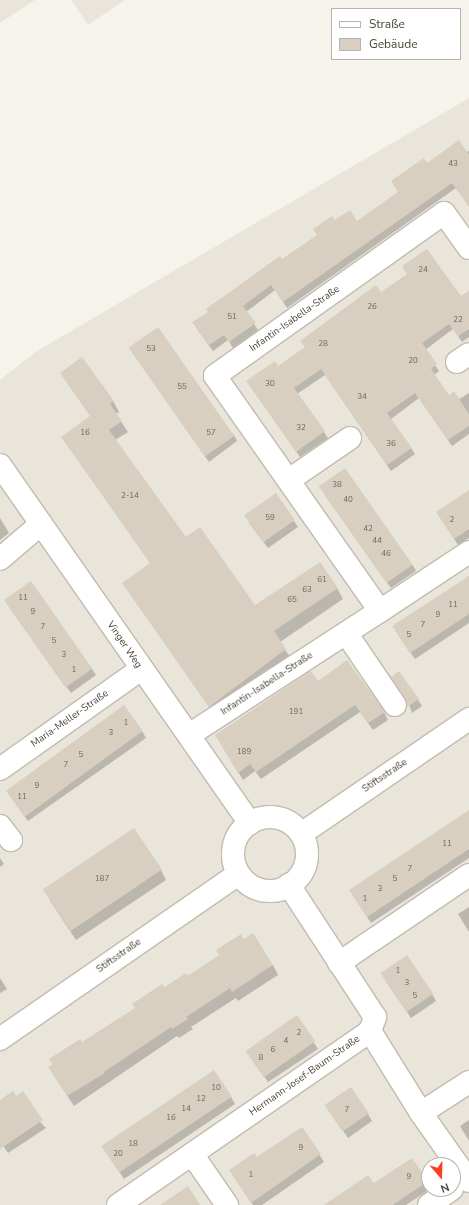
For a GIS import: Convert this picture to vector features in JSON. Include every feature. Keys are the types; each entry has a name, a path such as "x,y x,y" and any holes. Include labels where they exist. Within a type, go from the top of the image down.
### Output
{"street":[{"name":"Infantin-Isabella-Straße","path":"380,611 215,376 444,213 469,248"},
{"path":"289,480 350,438"},
{"name":"Vinger Weg","path":"0,465 250,823"},
{"path":"0,559 41,524"},
{"name":"Infantin-Isabella-Straße","path":"189,735 469,552"},
{"path":"346,633 395,705"},
{"name":"Maria-Meller-Straße","path":"0,769 141,669"},
{"name":"Stiftsstraße","path":"301,834 469,719"},
{"path":"272,817 288,823 301,834 307,851 306,861 298,878 289,885 280,890 268,892 246,883 238,874 233,863 235,840 250,823 272,817"},
{"name":"Stiftsstraße","path":"0,1039 238,874"},
{"path":"339,963 469,875"},
{"name":"Hermann-Josef-Baum-Straße","path":"118,1205 370,1031 375,1017 289,885"},
{"path":"370,1031 421,1114 445,1157"},
{"path":"421,1114 469,1082"},
{"path":"192,1154 227,1205"},
{"path":"429,1205 441,1197"}],"shaded area":[{"path":"0,0 35,0 0,23"},
{"path":"71,0 125,0 88,25"},
{"path":"469,98 469,1205 0,1205 0,380 37,351"}],"building":[{"path":"459,140 469,155 469,207 452,183 283,302 271,285 243,306 256,323 229,342 224,335 209,345 192,322 208,312 206,309 280,256 282,259 317,235 313,229 332,216 335,220 350,210 357,221 398,192 391,181 424,158 427,163"},
{"path":"427,249 461,296 469,291 469,329 458,336 449,324 422,343 437,364 431,369 449,395 454,391 469,414 469,426 448,440 415,393 387,413 412,448 387,465 321,369 294,388 325,431 296,452 246,381 275,361 278,366 305,347 300,341 376,285 381,292 407,274 402,266"},
{"path":"158,327 234,436 205,457 129,348"},
{"path":"82,357 114,401 110,404 122,421 109,430 186,537 200,527 255,605 320,562 338,588 274,631 286,649 209,707 122,583 150,563 61,437 90,416 60,373"},
{"path":"345,468 413,565 386,583 319,486"},
{"path":"469,490 469,529 454,539 436,512"},
{"path":"276,493 295,520 263,542 244,515"},
{"path":"469,576 469,614 410,653 392,626"},
{"path":"31,581 92,669 65,688 4,600"},
{"path":"347,660 385,712 368,723 355,705 256,772 250,764 238,773 215,735 311,671 318,681"},
{"path":"399,671 419,699 407,707 405,698 391,677"},
{"path":"124,705 143,731 25,817 6,791"},
{"path":"469,810 469,849 367,917 349,890"},
{"path":"134,828 162,869 71,931 43,890"},
{"path":"253,933 273,965 232,992 230,988 186,1017 188,1019 172,1029 171,1027 104,1072 105,1073 67,1096 48,1067 53,1064 49,1059 80,1039 82,1042 135,1008 132,1004 162,984 165,987 186,973 188,976 219,955 216,950 241,934 244,939"},
{"path":"407,955 433,994 407,1012 380,973"},
{"path":"297,1015 315,1041 264,1077 245,1051"},
{"path":"214,1070 232,1097 119,1173 101,1146"},
{"path":"351,1087 369,1114 342,1131 324,1105"},
{"path":"13,1091 16,1096 23,1091 43,1120 0,1149 0,1100"},
{"path":"302,1127 321,1154 251,1203 229,1170 254,1153 257,1157"},
{"path":"412,1158 421,1171 421,1186 393,1205 324,1205 368,1175 374,1183"},
{"path":"188,1186 200,1205 160,1205"}]}
